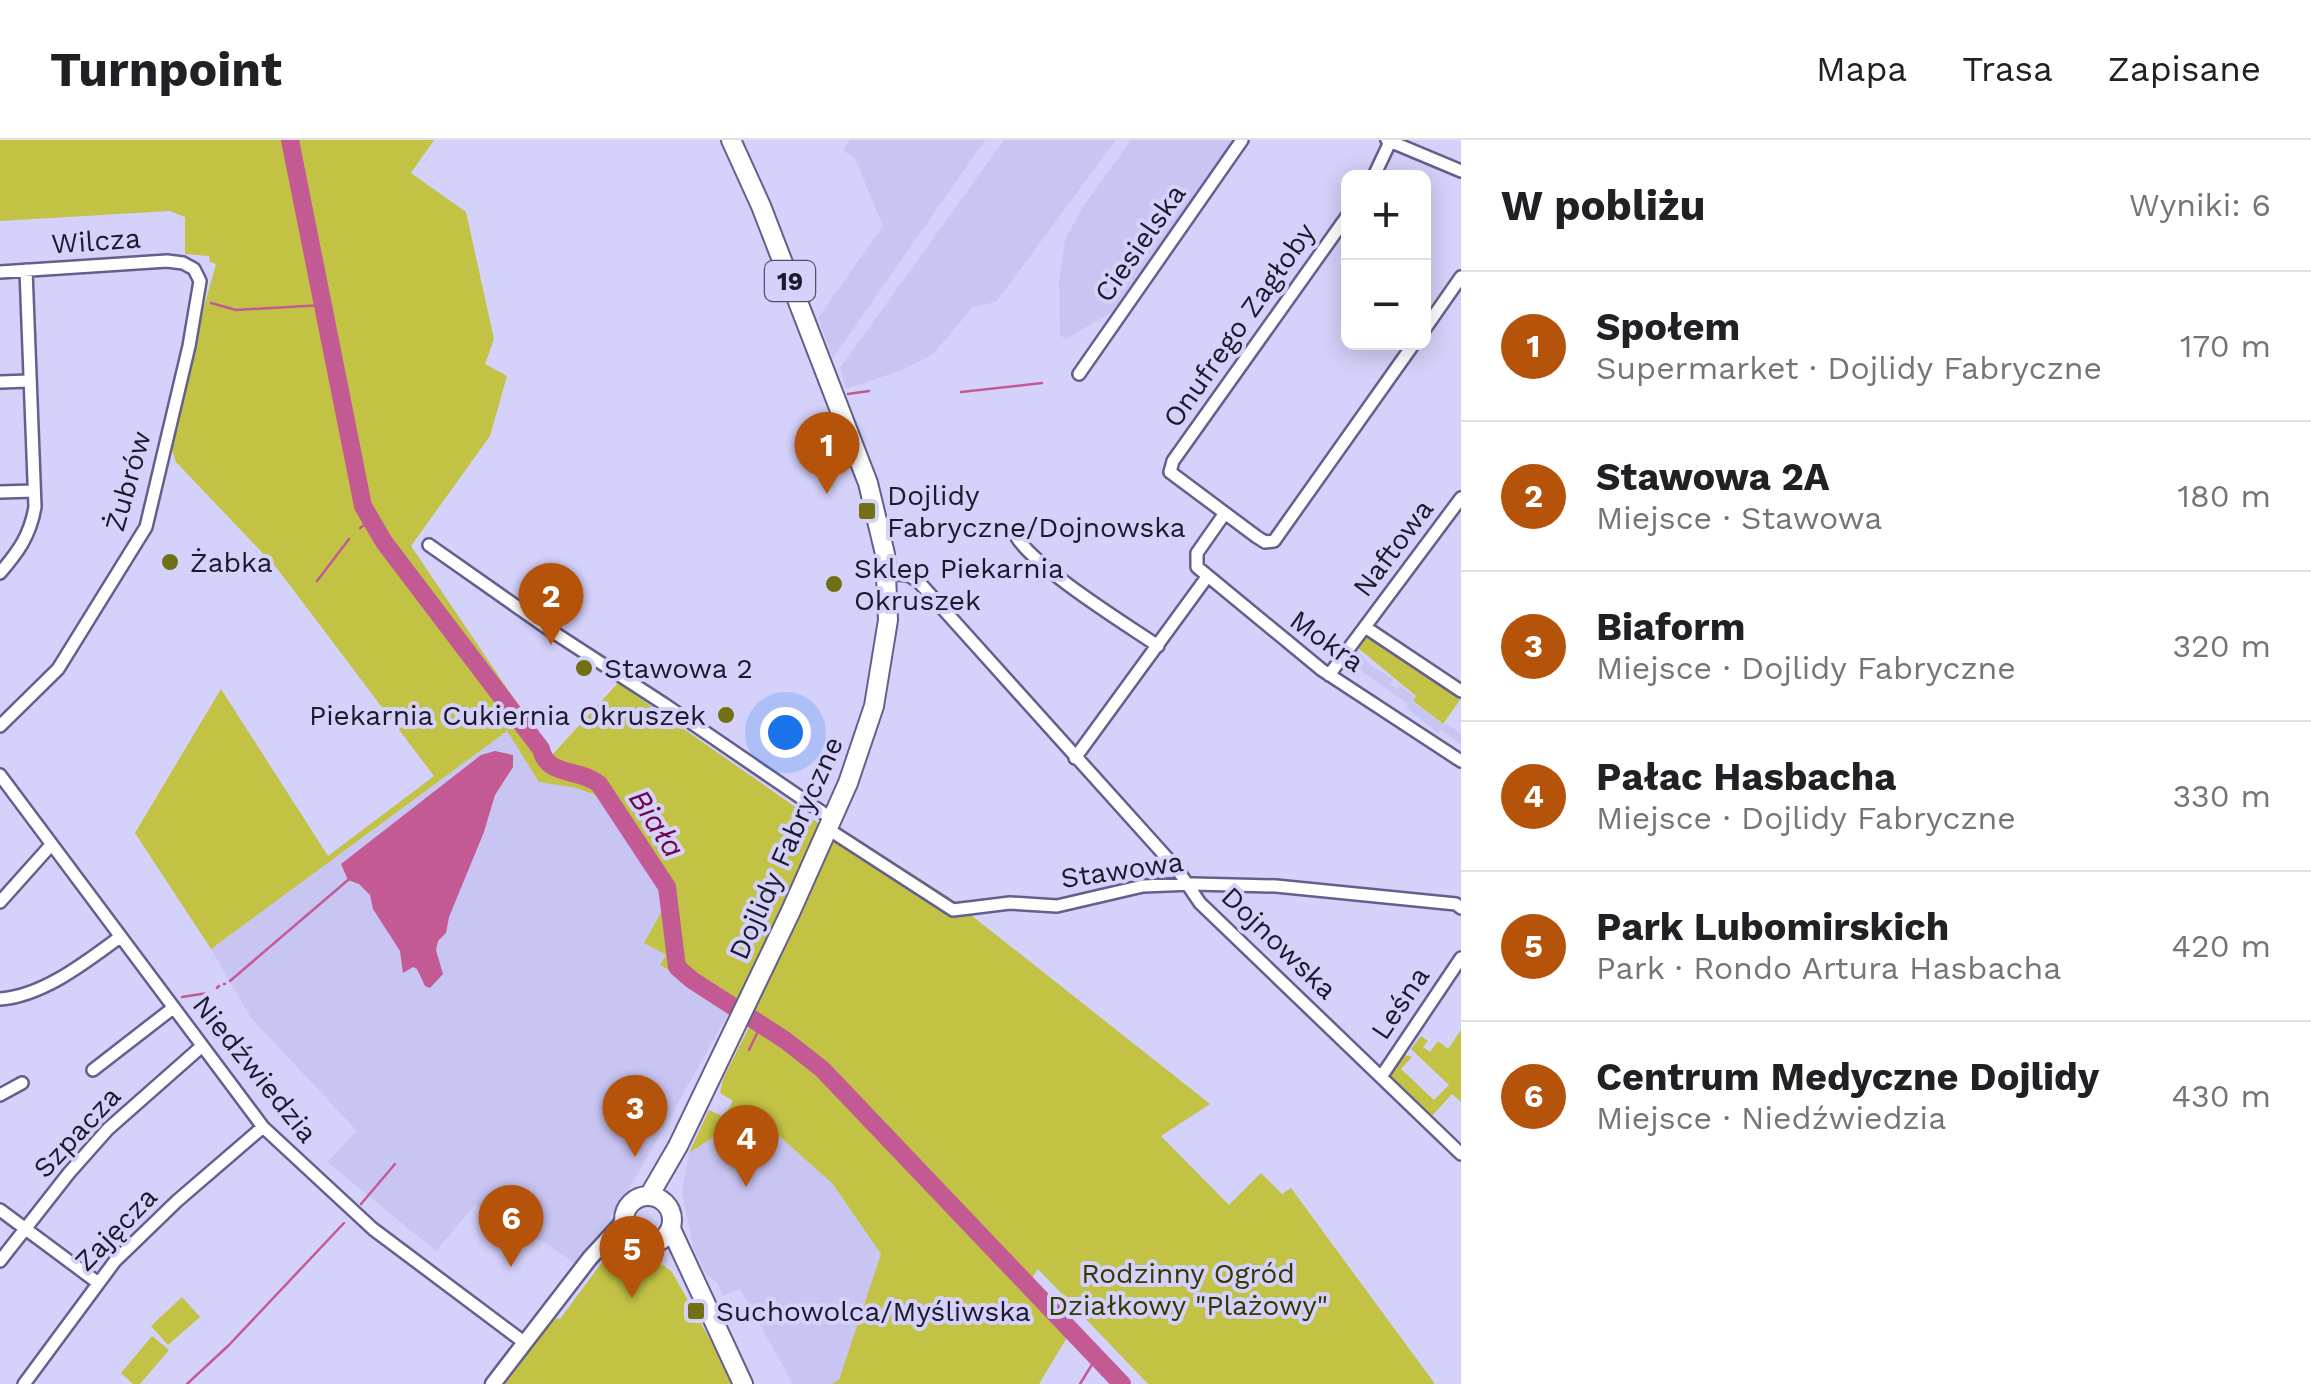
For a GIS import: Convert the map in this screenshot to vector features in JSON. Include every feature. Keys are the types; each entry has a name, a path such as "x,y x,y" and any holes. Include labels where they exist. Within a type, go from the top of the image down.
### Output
{"highway":[{"name":"19","path":"718,140 748,176"},
{"name":"19","path":"731,140 748,176"},
{"name":"Dojlidy Fabryczne","path":"657,1199 862,747 876,694 888,620 887,572 868,483 748,176"},
{"name":"19","path":"657,1199 672,1215 671,1229 742,1384"},
{"path":"657,1199 629,1205 624,1221 633,1239 646,1244 657,1243 671,1229"},
{"name":"19","path":"657,1243 690,1274"}],"street":[{"name":"Ciesielska","path":"1079,374 1242,140"},
{"path":"1376,170 1388,141 1461,171"},
{"name":"Onufrego Zagłoby","path":"1225,514 1173,476 1170,465 1341,225"},
{"name":"Wilcza","path":"0,272 167,261 194,269"},
{"name":"Żubrów","path":"0,726 58,669 146,527 189,346 200,281 194,269"},
{"path":"0,573 32,530 26,270"},
{"path":"1431,320 1461,277"},
{"path":"1075,758 1206,576 1195,562 1225,514 1266,542 1277,538 1409,350"},
{"path":"0,382 30,381"},
{"path":"0,492 34,491"},
{"name":"Naftowa","path":"1329,675 1461,498"},
{"path":"1016,536 1048,569 1158,646"},
{"name":"Stawowa","path":"429,545 953,910 1010,903 1057,906 1144,886 1188,885 1276,886 1461,908"},
{"name":"Dojnowska","path":"887,572 918,581 1177,869 1200,903 1461,1154"},
{"name":"Mokra","path":"1206,576 1329,675 1461,761"},
{"path":"1365,627 1461,692"},
{"name":"Niedźwiedzia","path":"0,775 264,1128 373,1229 524,1343"},
{"path":"0,902 51,845"},
{"path":"0,999 18,998 71,970 120,937"},
{"name":"Leśna","path":"1381,1076 1461,958"},
{"path":"93,1070 173,1008"},
{"name":"Szpacza","path":"0,1261 108,1130 202,1047"},
{"path":"0,1096 22,1084"},
{"name":"Zajęcza","path":"24,1384 96,1282 164,1213 264,1128"},
{"path":"0,1210 96,1282"},
{"path":"493,1384 594,1253 624,1221"},
{"path":"594,1253 633,1239"}],"shaded area":[{"path":"850,140 985,140 833,358 818,318 883,226 855,159 843,150"},
{"path":"1004,140 1116,140 996,302 973,307 933,354 902,370 846,389 840,368"},
{"path":"1131,140 1249,140 1145,292 1066,339 1060,335 1059,281 1065,240 1082,208"},
{"path":"1357,649 1370,665 1393,679 1390,684 1397,689 1400,686 1415,697 1412,701 1461,734 1461,744 1441,730 1438,733 1406,708 1408,704 1364,673 1351,657"},
{"path":"507,731 539,782 576,788 609,800 665,887 666,955 660,966 731,1009 623,1200 575,1263 539,1239 521,1241 475,1205 436,1251 327,1162 357,1131 251,1018 211,949"},
{"path":"495,751 513,755 513,767 495,795 446,933 438,941 436,950 443,974 430,988 417,969 413,967 403,973 400,951 373,909 370,895 348,880 341,864 481,755"},
{"path":"752,1112 832,1183 881,1254 839,1380 832,1384 793,1384 740,1289 723,1296 717,1283 706,1274 693,1247 682,1192 689,1153"}],"green space":[{"name":"Rodzinny Ogród Działkowy \"Plażowy\"","path":"0,140 434,140 411,173 466,212 494,339 485,364 507,376 490,436 411,546 552,755 618,683 824,827 839,827 947,896 1210,1104 1161,1136 1229,1205 1261,1173 1282,1194 1291,1188 1435,1384 1148,1384 1038,1269 1025,1288 1069,1334 1039,1384 832,1384 839,1380 881,1254 832,1183 752,1112 689,1153 709,1110 724,1117 733,1101 720,1093 723,1079 752,1021 660,965 666,955 644,943 664,907 665,887 609,800 576,788 539,782 507,731 211,949 135,833 221,689 328,856 434,776 276,567 176,462 172,450 216,264 210,262 209,256 185,254 185,217 170,211 0,221"},
{"path":"1368,635 1460,700 1443,724 1357,647"},
{"path":"1461,1030 1461,1102 1452,1094 1430,1118 1389,1076 1403,1054 1412,1057 1401,1069 1434,1100 1449,1085 1411,1049 1421,1036 1428,1041 1423,1047 1430,1052 1438,1041 1448,1049"},
{"path":"614,1252 663,1265 672,1272 736,1384 501,1384 550,1318 560,1319 606,1257"},
{"path":"182,1297 200,1317 168,1345 151,1326"},
{"path":"152,1336 169,1350 140,1384 133,1384 121,1373"}],"waterway":[{"name":"Biała","path":"290,140 363,506 384,542 544,758 557,768 599,784 667,887 677,967 822,1069 1122,1384"},
{"path":"211,303 236,310 323,305"},
{"path":"961,392 1042,383"},
{"path":"848,394 869,391"},
{"path":"360,528 370,521"},
{"path":"317,581 349,539"},
{"path":"230,981 348,880"},
{"path":"182,997 208,993"},
{"path":"749,1050 761,1025"},
{"path":"361,1204 395,1164"},
{"path":"187,1384 344,1223"},
{"path":"1080,1384 1096,1358"}],"place":[{"name":"Społem","path":"827,494"},
{"name":"Dojlidy Fabryczne/Dojnowska","path":"867,511"},
{"name":"Żabka","path":"170,562"},
{"name":"Sklep Piekarnia Okruszek","path":"834,584"},
{"name":"Stawowa 2A","path":"551,645"},
{"name":"Stawowa 2","path":"584,668"},
{"name":"Piekarnia Cukiernia Okruszek","path":"726,715"},
{"name":"Biaform","path":"635,1157"},
{"name":"Pałac Hasbacha","path":"746,1187"},
{"name":"Centrum Medyczne Dojlidy","path":"511,1267"},
{"name":"Park Lubomirskich","path":"632,1298"},
{"name":"Suchowolca/Myśliwska","path":"696,1311"}]}
